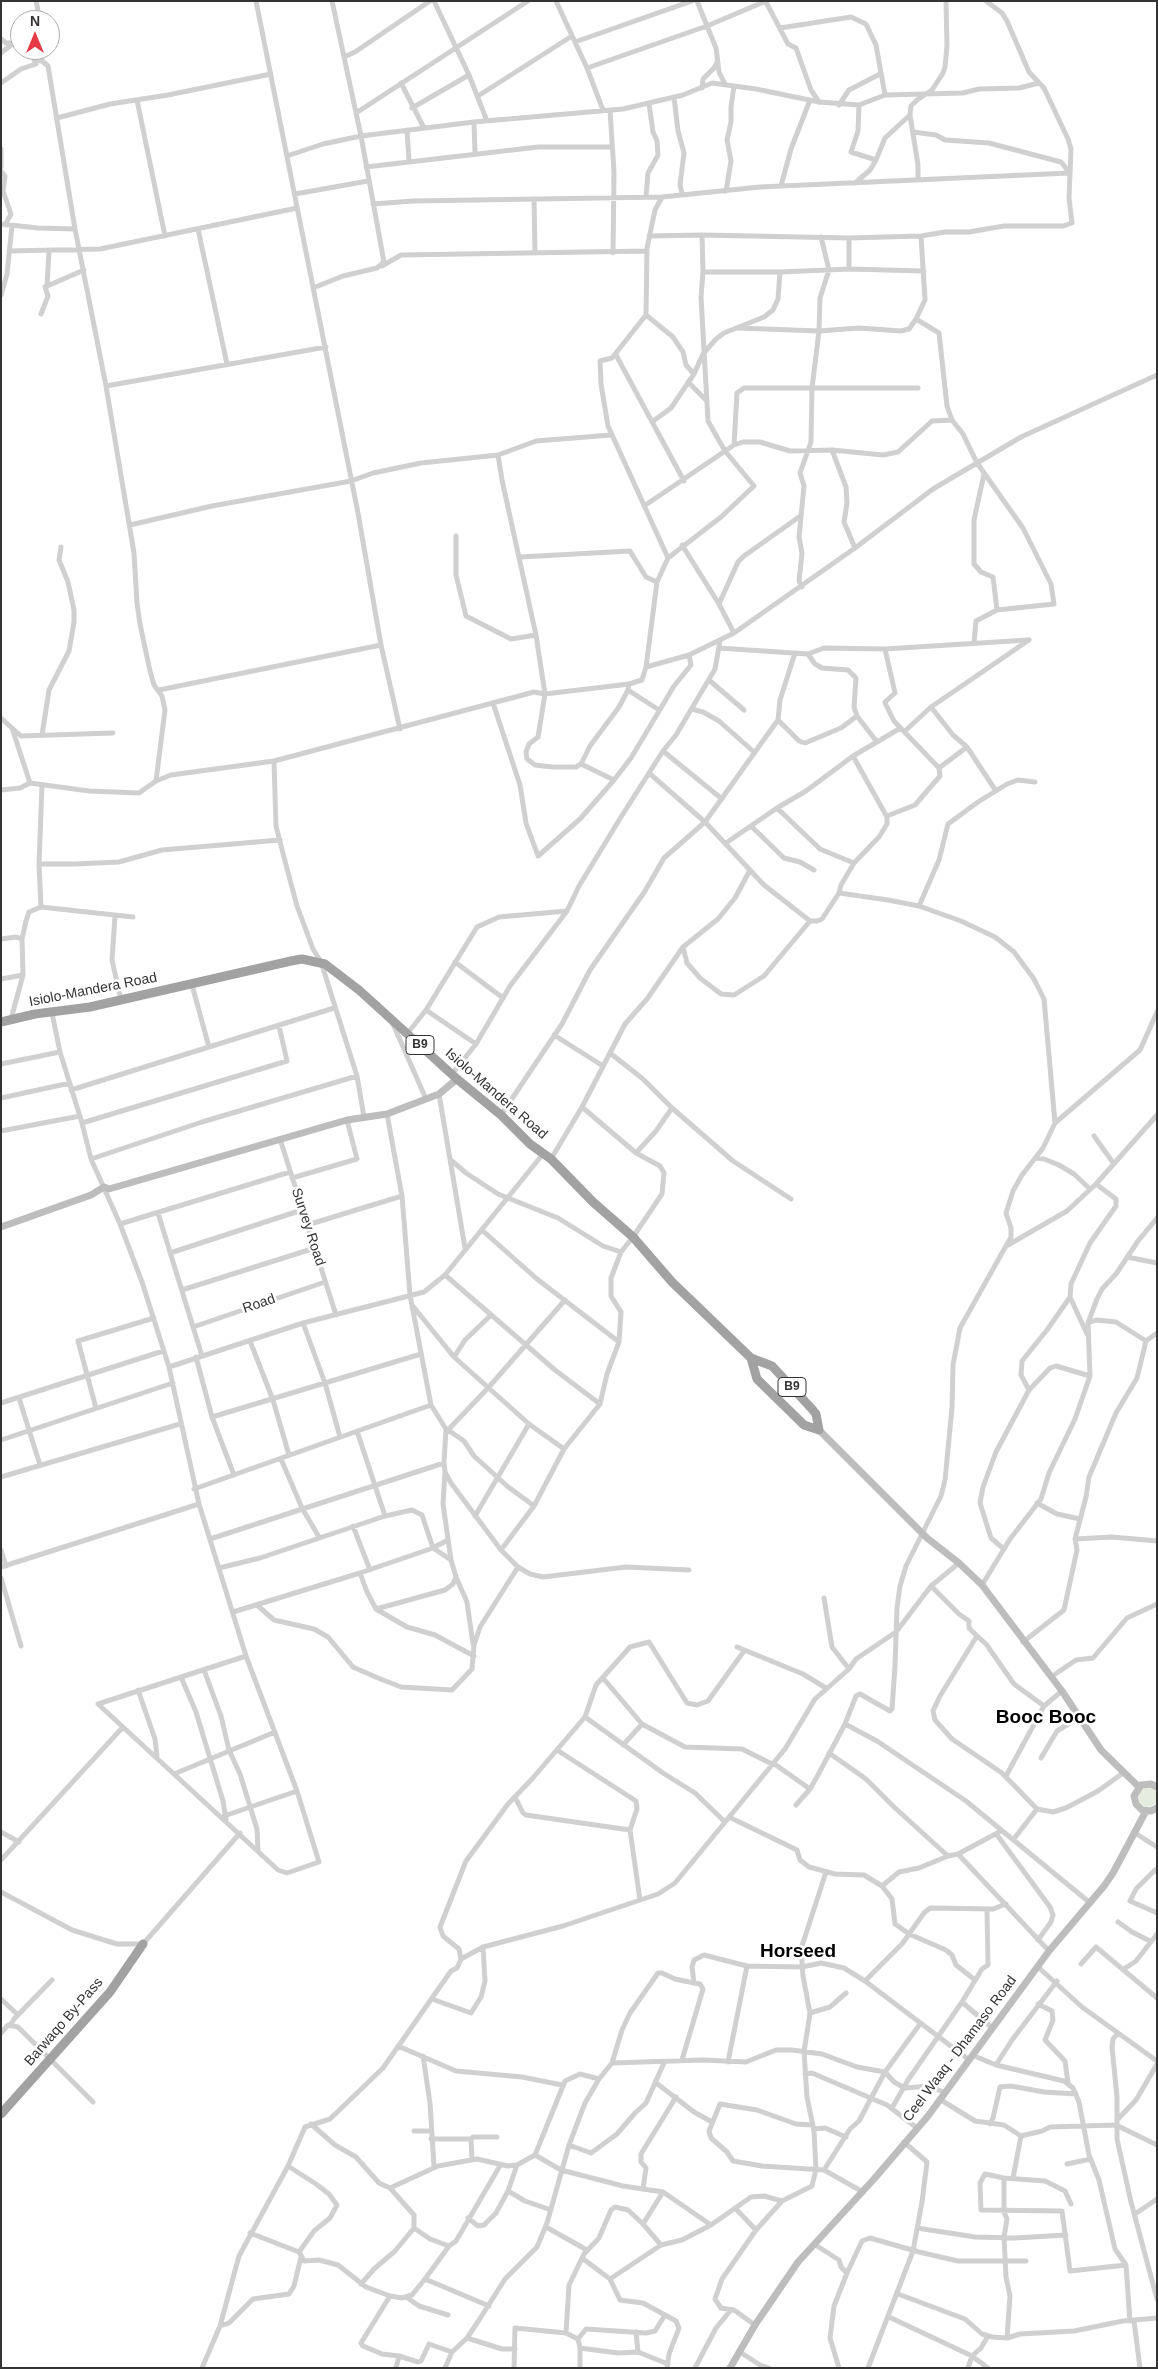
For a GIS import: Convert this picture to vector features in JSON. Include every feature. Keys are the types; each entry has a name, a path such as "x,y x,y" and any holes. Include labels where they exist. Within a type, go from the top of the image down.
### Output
{"highway":[{"name":"Isiolo-Mandera Road","path":"1,1022 121,1000 291,961 302,959 321,962 340,973 530,1144 547,1156 593,1202 633,1237 672,1282 751,1358"},
{"name":"B9","path":"751,1358 772,1366 816,1414 819,1430 804,1425 757,1379 751,1358"},
{"name":"Barwaqo By-Pass","path":"1,2114 110,1992 143,1944"}],"main road":[{"path":"1,1227 91,1195 104,1187 109,1189 347,1120 387,1114 439,1094 455,1077"},
{"path":"819,1430 921,1533 959,1563 982,1585 1023,1642 1062,1691 1098,1746 1139,1787"},
{"path":"1157,1787 1146,1784 1139,1787 1135,1792 1134,1800 1138,1808 1146,1811 1157,1808"},
{"name":"Ceel Waaq - Dhamaso Road","path":"730,2368 754,2325 798,2262 862,2192 943,2096 1049,1951 1113,1873 1146,1811"}],"street":[{"path":"256,1 326,347 380,645 400,729"},
{"path":"333,1 361,136 384,262 377,268"},
{"path":"344,57 355,52 430,1"},
{"path":"434,1 469,75 486,121"},
{"path":"356,113 528,1"},
{"path":"556,1 587,68 603,110"},
{"path":"575,42 692,1"},
{"path":"697,1 716,48 717,61 725,84"},
{"path":"918,180 918,166 910,115 911,106 928,94 945,67 946,1"},
{"path":"649,236 702,235 849,238 921,236 1004,226 1062,226 1072,223 1069,172 1071,156 1068,139 1044,88 1029,72 1007,21 1002,13 986,1"},
{"path":"587,68 707,26 766,2 788,44 796,48 811,90 819,102"},
{"path":"780,28 851,16 866,24 876,45 885,95"},
{"path":"478,96 572,36"},
{"path":"1,83 21,69 36,64 34,60 42,61 48,66 75,229 106,386 130,525 140,624 154,685 159,690 165,710 156,781"},
{"path":"702,88 703,79 714,68 717,61"},
{"path":"57,118 110,104 272,74"},
{"path":"839,105 849,90 880,74"},
{"path":"412,108 469,75"},
{"path":"401,83 412,108 424,128"},
{"path":"287,156 323,144 361,136 474,122 610,110 649,104 674,98 702,88 707,84 725,84 839,105 859,105 885,95 963,93 979,89 1019,88 1039,83"},
{"path":"726,191 731,161 727,140 731,122 730,107 734,86"},
{"path":"674,98 678,131 684,153 680,185 682,194"},
{"path":"136,100 165,236"},
{"path":"781,186 791,148 810,100"},
{"path":"646,197 648,173 658,155 649,104"},
{"path":"859,105 858,131 852,152 876,160"},
{"path":"610,110 613,253"},
{"path":"854,183 870,170 885,138 910,115"},
{"path":"474,122 475,153"},
{"path":"407,130 409,161"},
{"path":"913,132 936,136 945,140 989,142 1061,162 1069,172"},
{"path":"366,167 538,147 612,147"},
{"path":"1,149 1,167"},
{"path":"1,171 5,176 3,191 11,214 6,225 9,251 7,274 1,295"},
{"path":"373,204 662,197 781,186 1069,172"},
{"path":"295,194 368,181"},
{"path":"662,197 656,210 649,236 646,315 616,354 612,358 600,361 604,404 611,435 668,558"},
{"path":"534,200 535,253"},
{"path":"9,251 80,251 111,248 297,208"},
{"path":"6,225 75,229"},
{"path":"198,229 227,364"},
{"path":"1,790 20,788 30,783 90,791 138,793 156,781 182,772 274,761 534,692 545,694 628,687 642,680 646,667 657,582 668,558 682,545 721,517 754,486 725,452 708,421 703,354 702,235"},
{"path":"735,328 819,331 859,328 901,331 908,329 916,319 925,300 921,236"},
{"path":"802,586 799,581 802,553 799,537 804,486 800,473 812,442 812,388 819,331 820,298 829,270 821,237"},
{"path":"849,238 849,268"},
{"path":"41,314 48,296 45,287 48,286 49,251"},
{"path":"314,288 343,276 377,268 401,255 647,251"},
{"path":"703,272 780,272 849,268 924,271"},
{"path":"48,286 84,270"},
{"path":"652,422 670,408 694,374 703,354 716,339 735,328 764,317 773,310 778,299 780,272"},
{"path":"646,315 673,337 683,352 686,365 694,374"},
{"path":"916,319 940,333 947,406 952,420 963,434 976,463 1023,528 1051,584 1054,604 997,610 976,621 974,643"},
{"path":"106,386 326,347"},
{"path":"616,354 684,481"},
{"path":"646,667 690,655 734,633 855,548 918,499 976,463 1021,437 1157,375"},
{"path":"688,382 707,401"},
{"path":"734,445 737,393 744,388 918,388"},
{"path":"644,506 684,481 734,445 744,442 760,442 790,451 832,450 883,455 898,452 932,421 952,420"},
{"path":"130,525 212,506 351,481 373,473 421,463 498,455 536,441 611,435"},
{"path":"832,450 846,487 847,503 844,522 855,548"},
{"path":"498,455 536,635 545,694 538,737 529,744 526,752 527,760 535,765 552,767 576,767 582,764 590,746 604,730 628,687"},
{"path":"984,474 974,520 974,564 981,572 993,577 997,610"},
{"path":"720,604 735,568 744,556 800,517"},
{"path":"456,536 456,575 466,616 511,639 536,635"},
{"path":"682,545 720,604 734,633"},
{"path":"42,735 49,690 69,651 74,622 68,582 59,560 61,547"},
{"path":"520,556 627,550 630,551 646,577 657,582"},
{"path":"719,648 808,654 824,648 885,649 1029,640 931,707 905,730"},
{"path":"455,1077 502,998 567,911 579,886 663,751 676,735 692,709 715,669 720,641"},
{"path":"159,690 380,645"},
{"path":"885,649 895,693 885,702 894,721 905,730 940,768"},
{"path":"500,1115 554,1035 574,1002 590,970 645,891 664,858 705,822 778,720 780,700 795,653"},
{"path":"808,654 815,664 822,668 848,670 856,678 854,707 857,716 877,742"},
{"path":"493,703 520,785 526,823 538,856 580,819 631,758 674,686 691,665 690,655"},
{"path":"709,680 744,710"},
{"path":"628,687 659,710"},
{"path":"931,707 953,735 967,747 996,791"},
{"path":"692,709 719,721 754,752"},
{"path":"778,720 802,743 834,732 857,716"},
{"path":"1,718 21,736 113,733"},
{"path":"12,728 30,783"},
{"path":"726,843 777,808 806,791 853,756 899,729 905,730"},
{"path":"887,816 914,806 939,779 940,768 967,747"},
{"path":"663,751 722,799"},
{"path":"650,773 705,822 764,885 810,921 817,922 822,919 839,893 841,885 854,863 879,837 887,824 887,816 853,756"},
{"path":"274,761 276,826 297,906 312,948 321,962 357,1076 364,1117"},
{"path":"582,764 614,780"},
{"path":"919,906 939,860 948,824 978,802 1012,781 1035,782"},
{"path":"40,907 39,864 42,785"},
{"path":"777,808 820,849 854,863"},
{"path":"751,826 784,858 800,862 814,870"},
{"path":"39,864 119,862 171,849 280,840"},
{"path":"169,1366 303,1323 424,1292 445,1275 465,1248 483,1231 509,1198 547,1156 582,1107 625,1024 647,1000 683,947 718,918 735,898 750,870"},
{"path":"839,893 919,906 994,937 1014,952 1034,979 1044,999 1056,1123"},
{"path":"11,1020 23,975 22,939 29,912 40,907 134,917"},
{"path":"407,1034 426,1010 477,928 488,921 516,914 567,911"},
{"path":"115,916 112,960 121,1000"},
{"path":"683,947 687,962 700,978 721,994 734,995 754,984 768,972 810,921"},
{"path":"1,939 16,937 22,939"},
{"path":"456,962 502,998"},
{"path":"1,979 23,975"},
{"path":"192,985 209,1047"},
{"path":"71,1090 334,1008"},
{"path":"426,1010 476,1044"},
{"path":"796,1805 810,1789 845,1724 854,1698 858,1694 890,1711 894,1682 900,1586 906,1566 921,1533 941,1496 945,1480 952,1408 953,1365 960,1328 1011,1237 1011,1228 1006,1213 1014,1191 1056,1123 1140,1050 1157,1012"},
{"path":"52,1013 60,1052 91,1159 120,1224 169,1366 194,1489 246,1656 297,1790 319,1862 297,1870 283,1872 278,1870 225,1818 98,1704 246,1656"},
{"path":"390,1018 426,1099"},
{"path":"82,1123 287,1061 279,1026"},
{"path":"554,1035 603,1066"},
{"path":"1,1064 60,1052"},
{"path":"610,1053 643,1079 672,1108 733,1161 791,1199"},
{"path":"91,1159 202,1122 357,1076"},
{"path":"1,1098 70,1083"},
{"path":"439,1094 452,1161 465,1248"},
{"path":"501,1550 534,1506 564,1449 600,1404 607,1374 619,1342 621,1312 611,1296 611,1278 621,1252 662,1194 664,1173 660,1166 636,1153 582,1107"},
{"path":"636,1153 656,1131 672,1108"},
{"path":"387,1114 402,1196 410,1295 431,1405 447,1429 464,1441 474,1456 534,1506"},
{"path":"1007,1245 1067,1212 1096,1184 1157,1115"},
{"path":"1,1131 80,1116"},
{"path":"292,1178 357,1159 347,1120"},
{"path":"1094,1136 1114,1164"},
{"name":"Survey Road","path":"280,1139 336,1315"},
{"path":"1035,1158 1044,1159 1059,1165 1074,1174 1090,1189"},
{"path":"452,1161 484,1186 558,1218 603,1246 621,1252"},
{"path":"120,1224 290,1172"},
{"path":"1088,1337 1070,1297 1071,1284 1090,1243 1116,1206 1116,1199 1096,1184"},
{"path":"307,1225 402,1196"},
{"path":"170,1253 302,1210"},
{"path":"158,1213 193,1327 212,1417 234,1474"},
{"path":"982,1585 1004,1550 1041,1499 1048,1473 1075,1419 1090,1376 1088,1323 1102,1289 1116,1274 1157,1218"},
{"path":"483,1231 564,1300 619,1342"},
{"path":"182,1290 314,1248"},
{"path":"1127,1257 1157,1263"},
{"path":"445,1275 555,1370 600,1404"},
{"name":"Road","path":"193,1327 326,1282"},
{"path":"1029,1390 1021,1375 1022,1361 1070,1297"},
{"path":"258,1606 274,1620 314,1629 328,1637 352,1667 401,1687 452,1690 472,1669 474,1645 467,1602 451,1560 443,1504 447,1429 527,1345 564,1300"},
{"path":"412,1304 454,1357 529,1424 564,1449"},
{"path":"454,1357 465,1340 491,1315"},
{"path":"96,1408 78,1341 154,1318"},
{"path":"1088,1323 1096,1320 1116,1322 1146,1341"},
{"path":"303,1323 325,1383 340,1436"},
{"path":"1023,1642 1064,1610 1077,1550 1076,1539 1089,1476 1116,1413 1137,1378 1146,1341 1157,1333"},
{"path":"250,1341 273,1400 289,1455"},
{"path":"1,1404 163,1351"},
{"path":"212,1417 421,1354"},
{"path":"1004,1550 991,1538 980,1503 982,1487 996,1452 1029,1390 1053,1367 1090,1376"},
{"path":"1,1440 173,1383"},
{"path":"19,1398 40,1465"},
{"path":"194,1489 431,1405"},
{"path":"1,1476 180,1424"},
{"path":"475,1516 496,1476 529,1424"},
{"path":"357,1431 386,1516"},
{"path":"281,1459 302,1508 319,1537"},
{"path":"210,1539 444,1463"},
{"path":"445,1472 475,1516 501,1550 518,1568 543,1577 626,1568 689,1570"},
{"path":"1037,1503 1057,1514 1080,1519"},
{"path":"1,1550 3,1567 199,1504"},
{"path":"219,1568 260,1558 319,1537 407,1510 422,1515 433,1548 451,1560"},
{"path":"354,1526 370,1570"},
{"path":"1076,1539 1112,1537 1157,1541"},
{"path":"233,1612 360,1574 433,1548 448,1540"},
{"path":"461,1959 483,1946 563,1926 658,1894 675,1883 785,1749 815,1699 868,1650 896,1632 931,1586 959,1563"},
{"path":"474,1645 480,1627 518,1568"},
{"path":"360,1574 376,1608 407,1627 436,1635 474,1656"},
{"path":"376,1608 445,1590 453,1584 456,1577"},
{"path":"1,1578 21,1646"},
{"path":"931,1586 959,1614 969,1621 969,1628 986,1644 1014,1684 1044,1706"},
{"path":"824,1598 832,1647 849,1669"},
{"path":"1051,1677 1076,1660 1093,1658 1127,1618 1157,1604"},
{"path":"977,1636 940,1696 933,1715 937,1725 952,1739 1006,1776 1037,1810 1053,1812 1066,1808 1098,1791 1122,1772"},
{"path":"202,2368 220,2326 239,2256 288,2166 305,2127 327,2121 339,2112 383,2068 451,1971 457,1968 461,1959 459,1949 443,1936 440,1926 466,1861 480,1839 585,1717 596,1685 630,1646 649,1642 687,1703 691,1705 704,1704 744,1651"},
{"path":"737,1647 803,1674 826,1688"},
{"path":"204,1670 222,1716 229,1750 240,1774 257,1829 258,1850"},
{"path":"181,1677 196,1712 223,1801 225,1818"},
{"path":"602,1678 642,1724 685,1747 742,1749 772,1763 810,1789"},
{"path":"138,1690 155,1739 158,1757"},
{"path":"1006,1776 1044,1706 1062,1691"},
{"path":"585,1717 695,1793 725,1822"},
{"path":"1042,1758 1056,1731 1080,1717"},
{"path":"623,1745 642,1724"},
{"path":"845,1724 877,1741 966,1801 999,1833 1050,1907 1053,1915 1051,1922 1038,1940"},
{"path":"1,1860 122,1727"},
{"path":"174,1774 275,1732"},
{"path":"557,1750 636,1801 636,1810 630,1830 640,1900"},
{"path":"829,1753 866,1779 948,1856"},
{"path":"225,1818 297,1790"},
{"path":"515,1797 526,1814 630,1830"},
{"path":"1013,1840 1037,1810"},
{"path":"729,1817 797,1850 800,1860 809,1867 835,1874 864,1875 882,1886 892,1899 895,1924 909,1934 946,1950 952,1955 956,1965 975,1980"},
{"path":"1,1832 19,1842"},
{"path":"1,1892 72,1930 117,1944 143,1944 240,1833"},
{"path":"999,1833 1013,1840 1089,1902"},
{"path":"882,1886 899,1872 919,1868 958,1854 999,1833"},
{"path":"1135,1833 1157,1847"},
{"path":"958,1854 1049,1951"},
{"path":"1157,1872 1155,1870 1140,1885 1130,1901 1157,1913"},
{"path":"754,2325 734,2310 721,2308 715,2299 717,2290 756,2230 782,2201 812,2186 816,2169 804,2052 810,2013 802,1967 802,1942 826,1872"},
{"path":"865,1981 902,1944 924,1913 930,1908 987,1909 1000,1908 1006,1904"},
{"path":"892,2108 937,2036 962,2002 975,1980 988,1965 987,1909"},
{"path":"1118,1922 1150,1941"},
{"path":"1124,1969 1136,1961 1148,1948 1150,1941 1157,1935"},
{"path":"432,1999 471,2013 481,1997 485,1981 483,1946"},
{"path":"1081,1964 1096,1947 1157,1998"},
{"path":"694,1983 692,1967 694,1960 704,1955 747,1966 802,1967 821,1963 844,1968 865,1981 920,2024 929,2028 937,2036 970,2057 1068,2084"},
{"path":"728,2062 747,1966"},
{"path":"1038,1967 1057,1981 1082,2007 1157,2063 1136,2100 1116,2123"},
{"path":"445,2368 452,2352 467,2338 505,2279 537,2247 546,2228 561,2170 585,2104 599,2079 612,2063 622,2030 630,2013 658,1973 700,1984 703,1989 682,2060"},
{"path":"1,2033 52,1980"},
{"path":"996,2065 1038,2004 1057,1981"},
{"path":"810,2013 830,2006 846,1992"},
{"path":"1,1999 18,2015"},
{"path":"962,2002 992,2028"},
{"path":"1038,2004 1052,2011 1053,2020 1045,2040 1065,2061 1068,2084 1076,2094 1091,2159 1106,2206 1115,2249 1126,2265 1132,2321 1140,2368"},
{"path":"11,2024 18,2027 51,2058 93,2102"},
{"path":"824,2170 850,2129 859,2121 885,2072 920,2024"},
{"path":"1118,2034 1113,2039 1112,2047 1117,2097 1116,2123 1119,2153 1157,2299"},
{"path":"398,2046 456,2071 522,2077 562,2085"},
{"path":"612,2063 682,2060 750,2061 772,2051 782,2049 822,2054 864,2069 885,2072 894,2082 905,2088 930,2086 975,2121 1004,2125 1021,2136 1050,2127 1116,2123 1157,2145"},
{"path":"423,2056 430,2103 434,2168"},
{"path":"569,2145 591,2153 598,2150 617,2134 635,2112 646,2104 664,2062"},
{"path":"806,2074 812,2073 892,2108 917,2128"},
{"path":"390,2188 434,2168 480,2159 508,2166 517,2165 535,2156 546,2132 562,2085 568,2078 580,2074 599,2079"},
{"path":"656,2082 694,2112 712,2122"},
{"path":"990,2124 1000,2087 1011,2086 1044,2092 1076,2094"},
{"path":"643,2189 646,2168 641,2162 641,2154 676,2097"},
{"path":"846,2137 824,2128 796,2124 757,2110 720,2104 709,2131 711,2138 727,2152 733,2161 762,2166 824,2170 862,2192"},
{"path":"311,2124 335,2145 356,2157 379,2183 390,2188 414,2215 414,2228 395,2251 374,2269 361,2284"},
{"path":"414,2132 431,2131"},
{"path":"1013,2178 1021,2136"},
{"path":"431,2139 497,2137"},
{"path":"471,2139 472,2160"},
{"path":"868,2368 874,2348 898,2294 907,2262 913,2251 927,2168 922,2156 904,2142"},
{"path":"535,2156 561,2170 663,2192 711,2225"},
{"path":"1067,2164 1091,2159"},
{"path":"406,2297 416,2290 449,2246 456,2241 500,2164"},
{"path":"468,2218 478,2226 484,2225 496,2213 508,2191 517,2165"},
{"path":"220,2326 229,2323 253,2299 289,2294 294,2286 300,2254 310,2236 330,2218 337,2205 329,2194 288,2166"},
{"path":"1071,2204 1065,2191 1045,2181 983,2175 980,2183 981,2210 1062,2212 1070,2271 1126,2265"},
{"path":"1004,2178 1004,2212 1007,2219 1004,2237 1006,2286 1010,2296 1007,2338"},
{"path":"508,2191 551,2210"},
{"path":"643,2224 663,2192"},
{"path":"610,2279 661,2245 682,2240 711,2225 754,2196 764,2196 782,2201"},
{"path":"1135,2214 1157,2199"},
{"path":"566,2334 569,2285 587,2250 599,2238 612,2208 628,2210 661,2245"},
{"path":"735,2208 756,2230"},
{"path":"414,2228 430,2238 449,2246"},
{"path":"546,2228 587,2250"},
{"path":"916,2228 975,2237 1066,2235"},
{"path":"250,2234 300,2254 304,2261 319,2260 338,2265 361,2284 390,2296 406,2297 419,2306 448,2315"},
{"path":"839,2368 830,2345 834,2306 862,2241 865,2239 874,2238 913,2251 958,2260 1026,2261"},
{"path":"814,2244 839,2260 841,2268 847,2274"},
{"path":"580,2348 618,2353 638,2352 667,2366 669,2354 679,2328 676,2321 643,2303 620,2300 610,2279 582,2258"},
{"path":"425,2279 489,2306"},
{"path":"898,2294 965,2319 982,2334 1007,2338 1020,2334 1074,2330 1157,2318"},
{"path":"390,2296 361,2343 363,2346 382,2354 420,2361 428,2344 452,2352"},
{"path":"695,2368 716,2328 730,2310"},
{"path":"578,2339 586,2329 646,2334 655,2331 665,2315"},
{"path":"889,2316 972,2356 988,2368"},
{"path":"514,2368 516,2349 515,2328 566,2334 578,2339"},
{"path":"636,2332 638,2352"},
{"path":"968,2368 972,2356 981,2348 988,2336"},
{"path":"467,2338 502,2349 516,2349"},
{"path":"578,2339 580,2368"},
{"path":"740,2352 760,2365 769,2368"},
{"path":"396,2368 399,2356"}],"shaded area":[{"path":"1148,1787 1155,1790 1158,1797 1155,1804 1148,1807 1141,1804 1138,1797 1141,1790"}],"district":[{"name":"Booc Booc","path":"1046,1718"},
{"name":"Horseed","path":"798,1952"}]}
